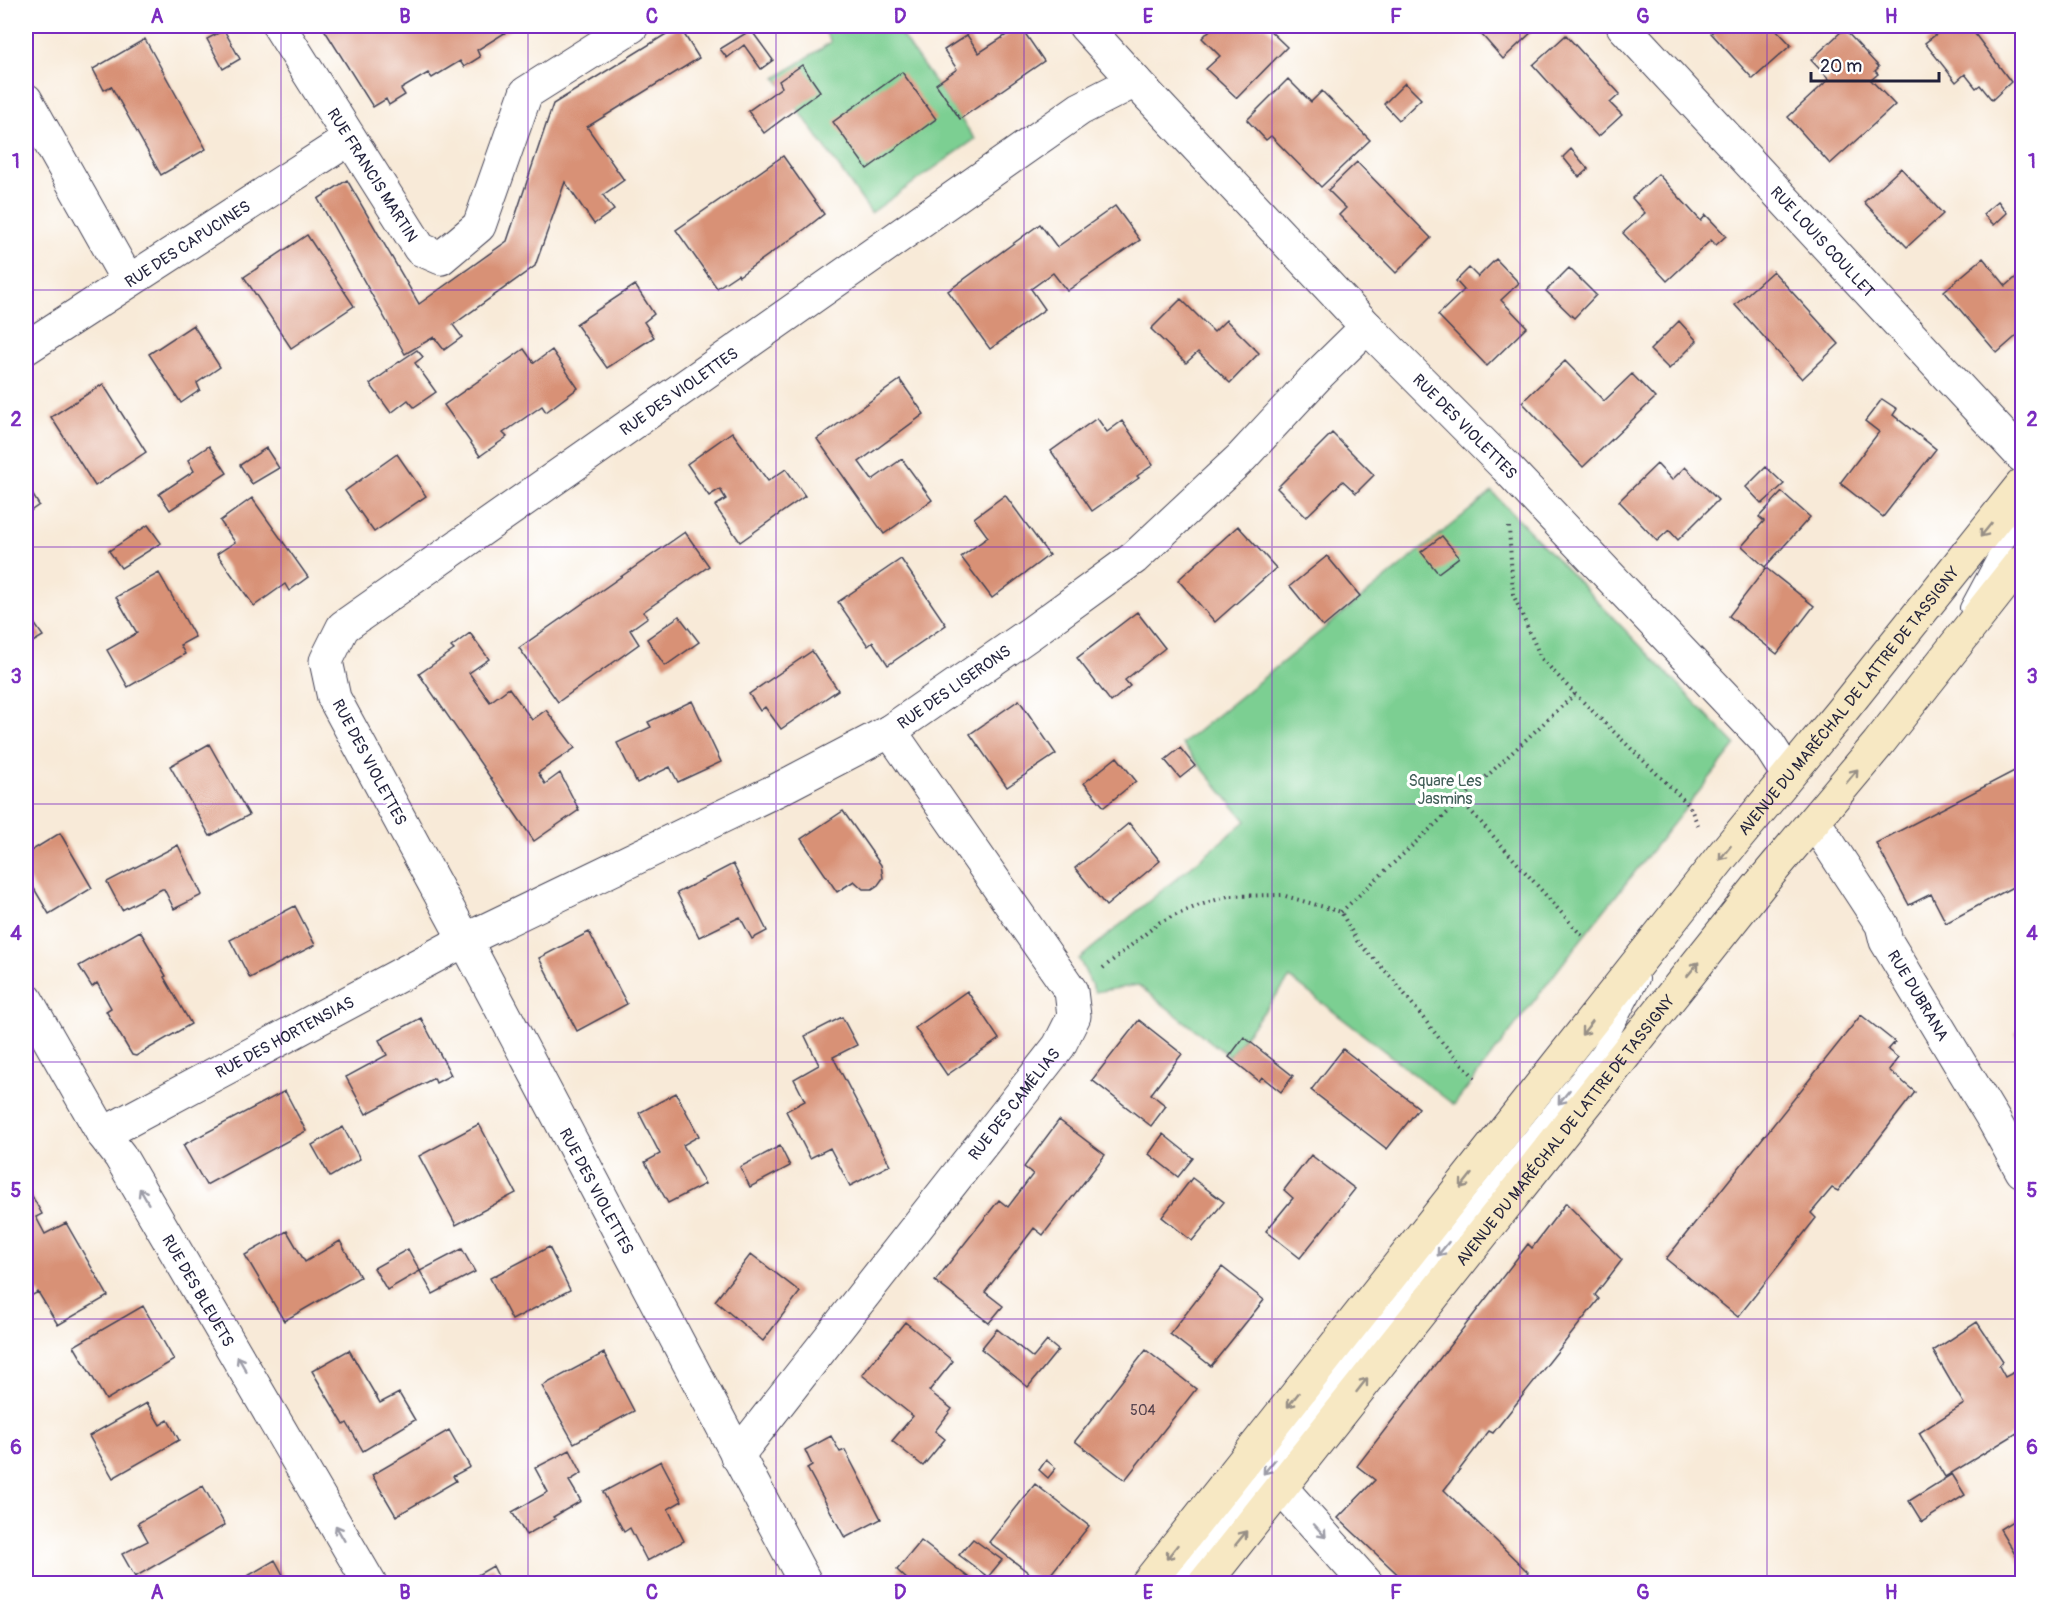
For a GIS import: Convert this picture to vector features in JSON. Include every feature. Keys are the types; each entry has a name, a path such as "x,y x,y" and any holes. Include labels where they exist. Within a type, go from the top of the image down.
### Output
{"main road":[{"name":"AVENUE DU MARÉCHAL DE LATTRE DE TASSIGNY","path":"1148,1584 1722,856 2022,485"},
{"name":"AVENUE DU MARÉCHAL DE LATTRE DE TASSIGNY","path":"1204,1584 1759,886 1930,679 2022,561"},
{"path":"1788,775 1815,821"}],"street":[{"name":"RUE FRANCIS MARTIN","path":"279,26 420,249 441,258 479,226 526,93 632,26"},
{"name":"RUE DES VIOLETTES","path":"1085,26 1367,327 1506,467 1767,742 1788,775"},
{"name":"RUE LOUIS COULLET","path":"1623,26 2022,456"},
{"name":"RUE DES VIOLETTES","path":"806,1584 465,940 334,698 326,661 343,627 1080,110 1135,81"},
{"path":"26,100 128,281"},
{"name":"RUE DES CAPUCINES","path":"26,348 349,139"},
{"name":"RUE DES LISERONS","path":"465,940 779,789 890,731 1134,558 1242,457 1367,327"},
{"path":"890,731 1071,990"},
{"name":"RUE DUBRANA","path":"1815,821 1882,925 1886,941 1987,1107 2022,1171"},
{"name":"RUE DES HORTENSIAS","path":"103,1134 465,940"},
{"name":"RUE DES CAMÉLIAS","path":"737,1455 1059,1046 1074,1016 1071,990"},
{"name":"RUE DES BLEUETS","path":"26,999 103,1134 120,1156 370,1584"},
{"path":"1281,1488 1367,1584"}],"lane":[{"name":"AVENUE DU MARÉCHAL DE LATTRE DE TASSIGNY","path":"1930,679 2004,543 2022,520"},
{"name":"AVENUE DU MARÉCHAL DE LATTRE DE TASSIGNY","path":"1176,1584 1601,1052 1675,916"}],"path":[{"path":"1509,525 1513,594 1541,658 1689,804 1706,843 1722,856"},
{"path":"1341,912 1575,694"},
{"path":"1461,800 1584,937"},
{"path":"1071,990 1089,980 1160,922 1228,896 1282,895 1341,912 1357,941 1392,978 1442,1042 1476,1078"}],"green space":[{"path":"830,26 895,26 975,139 871,213 776,78 831,42 824,30"},
{"name":"Square Les Jasmins","path":"1492,492 1736,745 1583,937 1454,1105 1290,978 1229,1056 1138,985 1095,992 1079,959 1246,821 1182,744"}],"building":[{"path":"322,26 516,26 477,50 480,57 464,67 460,61 432,78 428,73 401,89 405,95 389,105 386,99 373,107"},
{"path":"679,26 699,58 587,127 624,180 603,195 614,210 594,224 565,182 535,266 453,325 462,337 444,350 434,337 405,354 318,199 347,180 419,304 507,241 553,104"},
{"path":"1020,26 1044,61 960,119 936,84 957,69 944,50 967,35 979,53"},
{"path":"1214,26 1265,26 1287,47 1237,98 1206,69 1220,56 1202,38"},
{"path":"1474,26 1532,26 1535,29 1503,59"},
{"path":"1719,26 1773,26 1791,45 1753,79 1711,33"},
{"path":"1947,26 1969,26 2011,82 1992,100 1980,85 1976,88 1965,74 1956,82 1925,43"},
{"path":"1844,29 1879,67 1875,71 1878,74 1871,80 1895,105 1830,164 1788,117 1829,79 1811,60"},
{"path":"224,30 240,59 223,69 207,39"},
{"path":"751,30 773,60 761,69 744,45 727,58 720,49"},
{"path":"1566,35 1620,94 1610,103 1622,115 1598,137 1533,65"},
{"path":"145,39 206,149 161,175 111,86 104,90 93,69"},
{"path":"802,65 820,91 764,133 748,111 782,87 779,81"},
{"path":"902,72 936,119 867,169 833,122"},
{"path":"1288,79 1311,102 1322,91 1370,140 1321,187 1271,136 1266,140 1247,120"},
{"path":"1405,83 1421,99 1399,120 1384,104"},
{"path":"1571,149 1588,169 1579,177 1563,157"},
{"path":"783,156 824,214 739,276 738,274 717,288 676,230"},
{"path":"1357,162 1431,238 1396,273 1339,215 1346,208 1328,190"},
{"path":"1901,168 1943,214 1907,247 1864,202"},
{"path":"1658,174 1701,221 1706,215 1726,236 1716,245 1711,240 1667,281 1623,233 1645,213 1632,198"},
{"path":"1998,201 2007,213 1994,225 1983,214"},
{"path":"1115,206 1140,240 1067,291 1053,273 1031,289 1045,309 990,349 948,291 1040,224 1057,247"},
{"path":"307,235 354,306 291,348 244,277"},
{"path":"1983,258 2006,286 2022,272 2022,331 1997,353 1944,291"},
{"path":"1496,259 1519,283 1501,300 1527,327 1487,366 1438,315 1464,290 1456,281 1469,268 1478,277"},
{"path":"1569,268 1596,295 1574,318 1546,291"},
{"path":"1773,271 1839,344 1802,379 1735,305"},
{"path":"635,285 654,314 644,322 654,337 607,368 576,324"},
{"path":"1181,299 1214,332 1226,320 1259,353 1230,383 1198,352 1186,363 1151,329"},
{"path":"1679,321 1697,341 1669,369 1650,350"},
{"path":"193,325 220,367 197,383 200,390 181,403 149,354"},
{"path":"524,349 534,363 552,350 578,388 546,412 542,406 503,433 507,437 480,456 444,405"},
{"path":"417,350 423,357 415,363 436,392 414,407 408,400 391,413 370,384"},
{"path":"1565,361 1604,401 1632,374 1655,398 1583,467 1522,402"},
{"path":"900,380 924,414 859,462 872,480 902,459 932,500 884,534 817,439"},
{"path":"103,384 146,452 95,486 51,417"},
{"path":"1882,399 1897,409 1893,415 1936,449 1883,517 1840,483 1879,432 1865,421"},
{"path":"1097,418 1107,432 1122,421 1153,465 1137,476 1139,478 1092,511 1051,451"},
{"path":"732,432 768,481 786,469 805,496 740,542 715,506 726,499 720,489 709,496 687,464"},
{"path":"1332,433 1374,475 1356,493 1343,481 1306,517 1277,488"},
{"path":"209,446 227,473 170,510 159,494 194,471 188,460"},
{"path":"266,448 279,468 252,484 240,465"},
{"path":"397,454 426,496 374,532 345,491"},
{"path":"1657,464 1672,480 1685,467 1718,500 1678,540 1669,530 1657,541 1619,501"},
{"path":"1766,467 1784,484 1762,504 1746,487"},
{"path":"26,484 39,505 26,514"},
{"path":"1782,492 1810,517 1765,567 1742,546 1764,521 1759,517"},
{"path":"1005,495 1049,555 992,598 961,557 988,537 974,518"},
{"path":"252,498 308,577 289,591 285,584 254,606 217,554 235,542 220,521"},
{"path":"148,525 161,543 121,568 109,551"},
{"path":"1238,526 1276,568 1215,622 1178,580"},
{"path":"685,532 709,566 643,612 648,617 630,630 639,644 558,702 519,648"},
{"path":"1442,536 1459,557 1438,573 1421,552"},
{"path":"1327,556 1360,596 1323,627 1290,586"},
{"path":"901,559 946,625 888,665 873,642 868,646 838,602"},
{"path":"1766,568 1814,606 1777,654 1729,616"},
{"path":"159,573 195,637 180,645 185,654 128,687 107,650 137,633 116,597"},
{"path":"1137,612 1165,648 1125,680 1130,686 1111,702 1077,658"},
{"path":"679,616 699,642 665,666 647,639"},
{"path":"34,623 43,636 26,646 26,628"},
{"path":"470,633 489,659 469,673 490,702 509,688 532,720 546,710 575,748 538,773 545,784 560,773 579,810 534,841 419,674 454,650 451,647"},
{"path":"812,651 838,690 781,729 765,707 760,711 749,694"},
{"path":"1019,700 1056,754 1007,787 970,734"},
{"path":"692,701 721,762 678,782 670,767 637,783 617,743 651,727 648,722"},
{"path":"209,744 249,815 210,836 170,766"},
{"path":"1180,748 1195,766 1180,778 1165,760"},
{"path":"1117,757 1136,781 1104,807 1084,783"},
{"path":"2022,767 2022,882 1946,923 1931,894 1909,905 1876,843"},
{"path":"843,811 881,865 883,878 872,889 863,889 854,881 837,892 801,839"},
{"path":"1129,823 1160,861 1106,906 1075,868"},
{"path":"60,833 92,888 49,914 26,875 26,854"},
{"path":"178,845 202,895 174,909 162,889 122,910 107,882"},
{"path":"733,864 767,931 752,939 740,917 699,937 677,893"},
{"path":"295,906 315,945 250,978 230,940"},
{"path":"140,931 191,1024 136,1056 132,1055 106,1011 111,1008 97,983 92,987 79,966"},
{"path":"589,932 627,1004 577,1031 539,958"},
{"path":"967,991 999,1039 947,1075 915,1028"},
{"path":"1861,1015 1895,1042 1888,1050 1898,1058 1889,1070 1915,1092 1838,1191 1832,1188 1811,1213 1816,1218 1738,1317 1666,1259"},
{"path":"842,1017 857,1045 833,1057 890,1165 850,1186 830,1148 810,1158 786,1111 805,1101 794,1079 819,1065 805,1036"},
{"path":"421,1018 451,1075 436,1083 434,1078 366,1114 346,1077 387,1055 379,1040"},
{"path":"1139,1020 1182,1054 1151,1094 1166,1106 1151,1126 1092,1080"},
{"path":"2022,1029 2022,1046 2015,1033"},
{"path":"1244,1037 1293,1076 1281,1092 1262,1077 1259,1081 1229,1057"},
{"path":"1343,1049 1419,1108 1387,1149 1311,1090"},
{"path":"285,1091 306,1131 206,1185 183,1145"},
{"path":"676,1093 699,1136 683,1145 705,1184 668,1203 645,1162 660,1154 639,1113"},
{"path":"1059,1120 1105,1155 1043,1235 1034,1228 985,1292 1003,1306 989,1323 935,1281 999,1200 1008,1207 1033,1174 1024,1167"},
{"path":"479,1124 516,1193 456,1225 419,1156"},
{"path":"343,1127 360,1159 330,1177 312,1145"},
{"path":"1163,1134 1193,1158 1178,1177 1149,1154"},
{"path":"780,1146 790,1166 750,1187 740,1167"},
{"path":"1311,1155 1355,1189 1300,1258 1266,1231 1293,1198 1284,1190"},
{"path":"1192,1178 1224,1202 1192,1241 1162,1217"},
{"path":"26,1185 42,1214 36,1217 45,1234 66,1223 108,1296 58,1325 38,1292 31,1296 26,1287"},
{"path":"1566,1203 1622,1260 1595,1295 1599,1299 1493,1433 1489,1431 1444,1490 1528,1572 1517,1584 1408,1584 1338,1518 1375,1480 1357,1466 1528,1244 1532,1248"},
{"path":"287,1231 305,1262 340,1241 360,1277 284,1321 245,1255"},
{"path":"549,1247 570,1290 512,1320 490,1278"},
{"path":"408,1249 420,1271 387,1290 374,1268"},
{"path":"462,1249 475,1272 433,1294 420,1271"},
{"path":"751,1254 800,1292 763,1341 715,1301"},
{"path":"1222,1267 1264,1300 1211,1366 1170,1334"},
{"path":"143,1306 174,1360 106,1400 74,1346"},
{"path":"905,1322 953,1361 929,1391 952,1409 935,1431 945,1439 923,1466 892,1441 913,1416 862,1375"},
{"path":"1977,1322 2003,1361 1999,1366 2005,1377 2022,1368 2022,1430 1945,1477 1919,1433 1964,1404 1933,1351"},
{"path":"997,1329 1033,1358 1047,1341 1058,1350 1028,1387 981,1349"},
{"path":"349,1350 380,1403 399,1393 415,1420 363,1451 347,1423 344,1425 312,1371"},
{"path":"1146,1350 1196,1389 1125,1480 1075,1441"},
{"path":"604,1353 634,1411 574,1443 542,1386"},
{"path":"147,1403 160,1425 168,1420 179,1440 113,1478 89,1436"},
{"path":"449,1430 470,1467 453,1476 456,1481 396,1516 372,1475"},
{"path":"831,1436 840,1452 845,1450 881,1519 845,1538 807,1468 812,1465 805,1450"},
{"path":"570,1450 582,1473 569,1481 581,1501 526,1535 512,1512 548,1492 535,1468"},
{"path":"1046,1460 1056,1468 1048,1478 1039,1470"},
{"path":"661,1461 682,1501 668,1509 684,1541 647,1561 630,1528 624,1532 603,1492"},
{"path":"1952,1474 1965,1495 1922,1522 1909,1501"},
{"path":"1035,1484 1089,1526 1043,1584 989,1542"},
{"path":"203,1486 225,1525 135,1577 122,1554 148,1541 138,1523"},
{"path":"2022,1515 2022,1566 2000,1529"},
{"path":"973,1539 1002,1560 988,1577 959,1555"},
{"path":"921,1541 973,1581 971,1584 912,1584 897,1570"},
{"path":"275,1560 288,1584 234,1584"},
{"path":"493,1566 502,1584 462,1584"}]}
